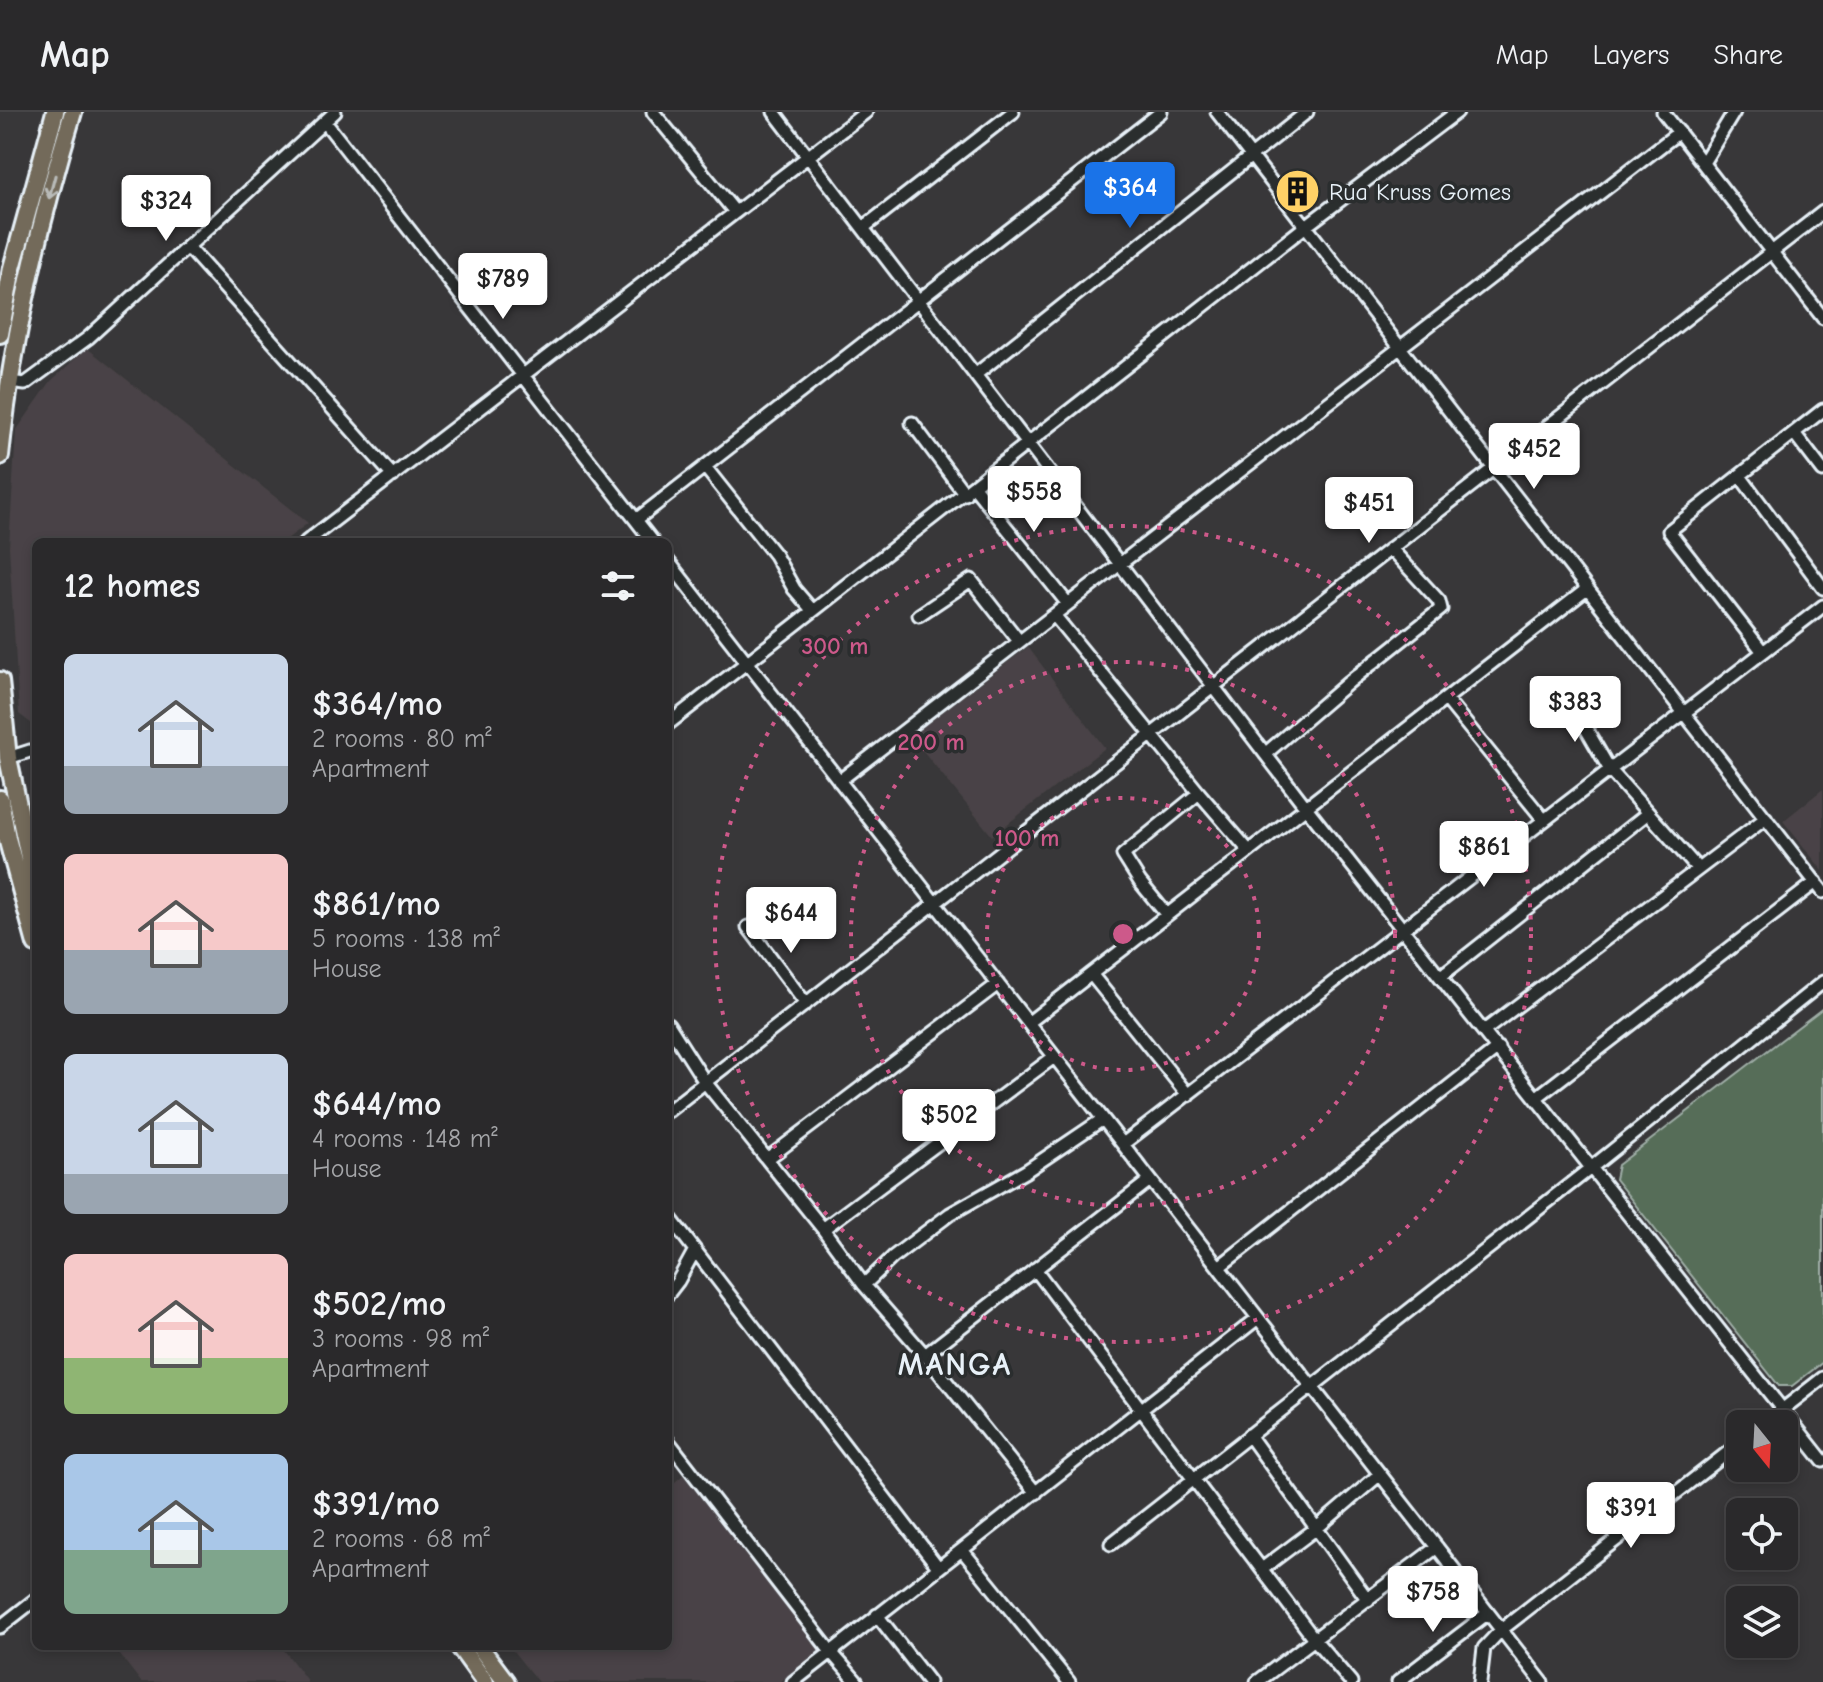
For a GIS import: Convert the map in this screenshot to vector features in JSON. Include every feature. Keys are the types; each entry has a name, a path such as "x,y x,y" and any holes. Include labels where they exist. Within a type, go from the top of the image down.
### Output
{"highway":[{"path":"0,334 6,265 55,112"},
{"path":"0,456 9,382 30,267 73,112"},
{"path":"0,681 8,758 32,871"},
{"path":"0,799 7,838 32,929"},
{"path":"472,1650 485,1682"},
{"path":"473,1650 506,1682"}],"street":[{"path":"9,382 25,384 88,338 335,112"},
{"path":"653,112 735,212"},
{"path":"774,112 1305,806 1823,1461"},
{"path":"311,538 866,112"},
{"path":"863,228 1013,112"},
{"path":"636,520 1161,112"},
{"path":"1217,112 1819,887 1537,1097"},
{"path":"975,375 1307,112"},
{"path":"672,721 1306,226 1457,112"},
{"path":"1663,112 1822,314"},
{"path":"1703,163 1734,112"},
{"path":"325,122 650,538"},
{"path":"839,781 1679,132"},
{"path":"672,1108 1823,212"},
{"path":"188,247 393,476"},
{"path":"1763,652 1669,531 1823,410"},
{"path":"912,423 1068,604"},
{"path":"1794,433 1823,471"},
{"path":"705,467 775,555 794,589 812,610"},
{"path":"1740,476 1823,588"},
{"path":"1265,754 1441,609 1439,601 1392,550"},
{"path":"672,566 1542,1682"},
{"path":"919,615 971,580 1019,641"},
{"path":"1028,1023 1587,589"},
{"path":"1123,1144 1823,606"},
{"path":"1054,615 1249,851"},
{"path":"1446,699 1544,820"},
{"path":"1570,701 1610,770 1698,869"},
{"path":"8,758 32,750"},
{"path":"1167,915 1123,855 1199,793"},
{"path":"1441,976 1648,813"},
{"path":"1484,1031 1766,818"},
{"path":"748,927 806,1004"},
{"path":"1091,974 1188,1095"},
{"path":"1111,1544 1823,982"},
{"path":"767,1159 998,984"},
{"path":"672,1030 705,1082 864,1285 925,1355 1036,1493"},
{"path":"1219,1267 1498,1048"},
{"path":"823,1229 1054,1057"},
{"path":"864,1285 893,1257 950,1214 1026,1171 1103,1119"},
{"path":"925,1355 1150,1180"},
{"path":"672,1220 938,1567"},
{"path":"672,1287 695,1250"},
{"path":"1035,1269 1315,1640 1351,1682"},
{"path":"793,1682 1258,1318"},
{"path":"1784,1409 1823,1378"},
{"path":"1249,1435 1368,1600"},
{"path":"672,1446 857,1682"},
{"path":"1480,1682 1484,1648 1501,1630 1726,1454"},
{"path":"1262,1569 1318,1527 1380,1474"},
{"path":"1257,1682 1437,1547"},
{"path":"962,1550 1069,1682"},
{"path":"0,1627 32,1602"},
{"path":"1398,1682 1488,1613"},
{"path":"877,1615 929,1682"}],"shaded area":[{"path":"87,348 308,523 288,538 32,538 32,724 19,714 9,547 16,431 51,381"},
{"path":"1028,647 1105,748 992,836 911,736"},
{"path":"1823,789 1823,871 1783,821"},
{"path":"683,1475 820,1650 780,1682 538,1682 512,1650 672,1650 672,1485"},
{"path":"116,1650 284,1650 308,1682 141,1682"}],"green space":[{"path":"1823,1008 1823,1362 1792,1386 1779,1386 1615,1179 1618,1165"}],"place":[{"name":"Rua Kruss Gomes","path":"1298,192"}],"district":[{"name":"MANGA","path":"955,1364"}]}
